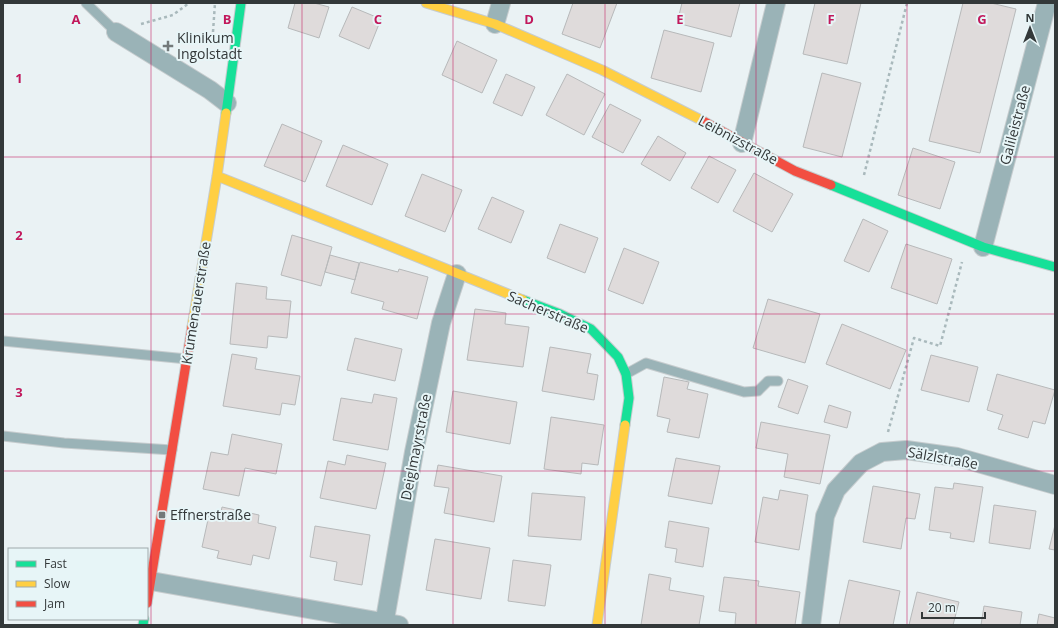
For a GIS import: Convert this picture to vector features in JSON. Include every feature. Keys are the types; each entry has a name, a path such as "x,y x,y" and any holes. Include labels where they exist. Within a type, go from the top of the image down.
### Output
{"street":[{"name":"Krumenauerstraße","path":"148,598 217,176 241,3"},
{"name":"Leibnizstraße","path":"426,3 495,24 602,70 682,110 795,171 975,244 1055,267"},
{"path":"495,24 501,3"},
{"path":"742,143 776,3"},
{"name":"Galileistraße","path":"975,244 1047,3"},
{"path":"116,32 210,90 227,103"},
{"name":"Sacherstraße","path":"217,176 457,274 560,314 591,329 618,357 626,374 629,398 596,625"},
{"name":"Deiglmayrstraße","path":"389,624 414,452 440,323 457,274"},
{"name":"Sälzlstraße","path":"812,625 826,516 836,490 861,463 882,452 906,450 957,457 1055,485"},
{"path":"151,581 389,624"}],"lane":[{"path":"86,3 116,32"},
{"path":"3,341 187,359"},
{"path":"626,374 646,363 744,392 758,390 768,381 778,381"},
{"path":"3,436 64,443 172,450"}],"path":[{"path":"116,32 173,15 190,3"},
{"path":"858,197 907,3"},
{"path":"882,452 914,338 940,346 975,244"}],"building":[{"path":"295,3 314,3 329,7 319,38 288,28"},
{"path":"573,3 617,3 600,48 562,34"},
{"path":"682,3 740,3 731,37 677,23"},
{"path":"815,3 861,3 847,64 803,54"},
{"path":"963,3 991,3 1016,9 980,153 929,141"},
{"path":"352,7 381,19 369,49 339,36"},
{"path":"664,30 714,43 701,92 651,78"},
{"path":"457,41 497,60 482,93 442,75"},
{"path":"822,73 861,83 842,157 803,147"},
{"path":"506,74 535,87 522,116 493,103"},
{"path":"567,74 605,94 584,135 546,115"},
{"path":"610,104 641,120 623,153 592,137"},
{"path":"282,124 322,141 305,182 264,166"},
{"path":"658,136 686,153 670,181 641,164"},
{"path":"343,145 388,164 372,205 326,186"},
{"path":"913,148 955,162 940,209 898,195"},
{"path":"709,156 736,170 718,203 691,188"},
{"path":"754,173 793,194 772,232 733,211"},
{"path":"422,174 462,190 445,232 405,216"},
{"path":"492,197 524,211 511,243 478,229"},
{"path":"863,219 888,231 869,272 844,261"},
{"path":"560,224 598,238 585,273 547,258"},
{"path":"292,235 332,247 321,286 281,275"},
{"path":"906,244 952,259 937,304 891,288"},
{"path":"624,248 659,262 643,304 608,290"},
{"path":"330,255 359,263 355,280 325,272"},
{"path":"360,262 398,272 399,269 428,277 417,319 382,309 384,302 351,293"},
{"path":"236,283 267,287 266,299 291,301 287,338 268,336 267,348 230,344"},
{"path":"768,299 820,314 805,363 753,348"},
{"path":"475,309 506,313 505,324 529,327 523,367 467,360"},
{"path":"842,324 906,350 890,389 826,364"},
{"path":"355,338 402,349 395,381 347,370"},
{"path":"550,347 591,354 587,373 598,375 594,400 542,391"},
{"path":"232,354 257,358 255,369 300,376 295,405 282,403 280,415 223,406"},
{"path":"931,355 978,367 969,402 921,390"},
{"path":"997,374 1055,390 1045,424 1033,421 1028,438 998,429 1003,415 987,410"},
{"path":"664,377 689,382 687,389 708,394 699,438 667,432 670,419 657,416"},
{"path":"788,379 808,386 798,414 778,407"},
{"path":"453,391 517,402 510,444 446,432"},
{"path":"374,394 397,398 388,450 333,440 341,398 372,403"},
{"path":"829,405 851,412 847,428 824,422"},
{"path":"551,417 604,425 598,465 582,463 581,474 544,469"},
{"path":"761,422 830,435 820,484 784,477 788,454 756,448"},
{"path":"232,434 282,444 276,474 245,468 239,496 203,489 211,452 228,455"},
{"path":"347,455 386,463 376,509 320,498 328,461 345,465"},
{"path":"676,458 720,466 712,504 668,496"},
{"path":"438,465 502,476 494,522 444,513 449,488 434,486"},
{"path":"954,483 983,487 974,542 950,538 951,533 929,530 935,487 953,489"},
{"path":"873,486 920,494 915,519 906,518 901,549 863,542"},
{"path":"780,490 808,495 799,550 755,542 763,497 778,500"},
{"path":"532,493 585,497 581,540 528,536"},
{"path":"994,505 1036,511 1030,549 989,543"},
{"path":"222,507 259,515 258,523 276,527 269,559 253,555 251,565 217,558 219,551 202,547 209,515 220,517"},
{"path":"669,521 709,528 703,567 675,562 677,549 665,547"},
{"path":"1055,525 1055,550 1049,549"},
{"path":"315,526 370,535 362,585 334,580 337,562 310,557"},
{"path":"435,539 490,548 481,599 426,590"},
{"path":"513,560 551,565 545,606 508,601"},
{"path":"649,574 671,578 669,590 704,596 699,625 641,625"},
{"path":"724,577 759,581 758,586 800,592 795,625 735,625 736,613 719,611"},
{"path":"849,580 900,591 893,625 839,625"},
{"path":"917,592 959,602 953,625 909,625"},
{"path":"984,606 1022,612 1020,625 981,625"},
{"path":"1039,614 1055,618 1055,625 1037,625"}],"traffic: fast":[{"path":"226,113 241,3"},
{"path":"831,185 983,247 1055,267"},
{"path":"523,300 560,314 591,329 618,357 626,374 629,398 625,425"},
{"path":"143,625 144,620"}],"traffic: slow":[{"path":"426,3 495,24 602,70 703,121"},
{"path":"192,327 226,113"},
{"path":"217,176 523,300"},
{"path":"597,625 625,425"}],"traffic: jam":[{"path":"703,121 795,171 831,185"},
{"path":"148,597 192,327"}],"place":[{"name":"Klinikum Ingolstadt","path":"168,46"},
{"name":"Effnerstraße","path":"162,515"}]}
